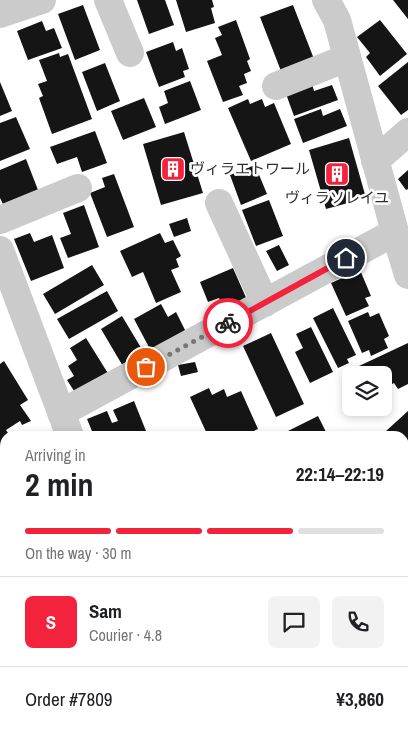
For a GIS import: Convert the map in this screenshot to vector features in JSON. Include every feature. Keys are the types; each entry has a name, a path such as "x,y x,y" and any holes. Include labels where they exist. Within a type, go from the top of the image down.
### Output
{"street":[{"path":"0,14 42,0"},
{"path":"108,0 130,53"},
{"path":"326,0 337,20 394,232 408,275"},
{"path":"276,86 347,58"},
{"path":"375,161 408,132"},
{"path":"0,220 78,188"},
{"path":"219,203 265,303"},
{"path":"0,250 66,425 265,303 394,232"}],"building":[{"path":"137,0 165,0 174,25 149,34"},
{"path":"176,0 212,0 214,7 211,8 215,23 186,32"},
{"path":"393,0 408,0 408,19"},
{"path":"83,5 100,50 75,60 58,14"},
{"path":"293,5 314,59 281,71 260,17"},
{"path":"236,20 250,59 247,61 251,71 244,74 247,83 239,86 243,95 223,102 207,61 222,55 215,38 222,35 218,27"},
{"path":"380,20 407,54 380,76 366,57 370,53 357,37"},
{"path":"42,21 46,31 54,28 62,48 28,60 17,31"},
{"path":"173,42 176,51 182,48 189,69 183,71 185,77 159,87 146,52"},
{"path":"59,53 60,57 68,54 92,119 52,134 39,98 43,96 38,84 47,81 39,60"},
{"path":"408,62 408,110 401,115 378,86"},
{"path":"105,63 120,101 97,111 82,72"},
{"path":"190,81 201,110 165,124 159,107 168,103 164,91"},
{"path":"0,82 12,111 0,116"},
{"path":"312,84 314,91 332,85 338,100 294,116 286,94"},
{"path":"144,98 156,127 123,140 111,111"},
{"path":"248,99 250,104 262,99 265,107 274,103 291,144 251,161 228,108"},
{"path":"321,109 323,116 340,109 347,126 303,143 294,119"},
{"path":"16,117 30,149 0,161 0,123"},
{"path":"95,131 107,163 82,172 77,157 57,164 50,147"},
{"name":"ヴィラエトワール","path":"184,132 203,193 161,205 143,144"},
{"name":"ヴィラソレイユ","path":"349,138 366,198 326,209 309,150"},
{"path":"26,159 38,190 3,204 0,198 0,170"},
{"path":"255,165 267,194 241,205 230,175"},
{"path":"408,170 408,189 406,190 398,179"},
{"path":"114,174 134,227 107,237 90,193 105,187 102,178"},
{"path":"269,200 283,236 256,246 242,210"},
{"path":"84,205 99,247 68,258 60,238 71,234 63,213"},
{"path":"187,218 191,231 174,237 169,224"},
{"path":"30,233 34,242 52,235 64,268 31,281 14,239"},
{"path":"160,233 165,243 173,240 181,256 176,259 179,267 171,270 181,292 156,303 143,272 132,277 120,251"},
{"path":"279,245 289,265 277,271 266,251"},
{"path":"92,265 104,285 55,314 43,294"},
{"path":"233,268 248,302 225,312 219,298 208,302 200,282"},
{"path":"360,270 371,296 365,298 369,306 346,316 331,283"},
{"path":"107,291 118,311 69,339 57,319"},
{"path":"161,304 168,317 176,312 186,332 151,351 134,319"},
{"path":"333,308 356,355 347,359 349,363 338,368 313,318"},
{"path":"368,312 370,317 379,313 389,336 384,339 388,348 371,356 369,350 362,353 348,321"},
{"path":"122,316 146,356 124,368 101,329"},
{"path":"311,327 333,372 310,383 295,352 303,348 296,334"},
{"path":"271,333 304,404 276,417 243,346"},
{"path":"86,338 109,375 76,394 67,380 74,376 68,366 77,360 70,348"},
{"path":"408,343 408,384 398,389 394,383 392,384 392,366 359,366"},
{"path":"4,361 28,400 20,405 31,421 22,425 20,421 7,431 0,431 0,364"},
{"path":"195,362 198,372 181,376 178,365"},
{"path":"209,388 212,395 224,389 227,397 241,391 258,429 254,431 206,431 190,397"},
{"path":"134,401 146,431 92,431 87,419 107,411 112,423 118,421 113,410"},
{"path":"408,411 408,431 386,431"},
{"path":"318,416 326,431 288,431"}],"way so far":[{"path":"146,367 228,323"}],"place":[{"name":"ヴィラエトワール","path":"173,169"},
{"name":"ヴィラソレイユ","path":"337,174"}],"route":[{"path":"228,323 346,258"}]}
